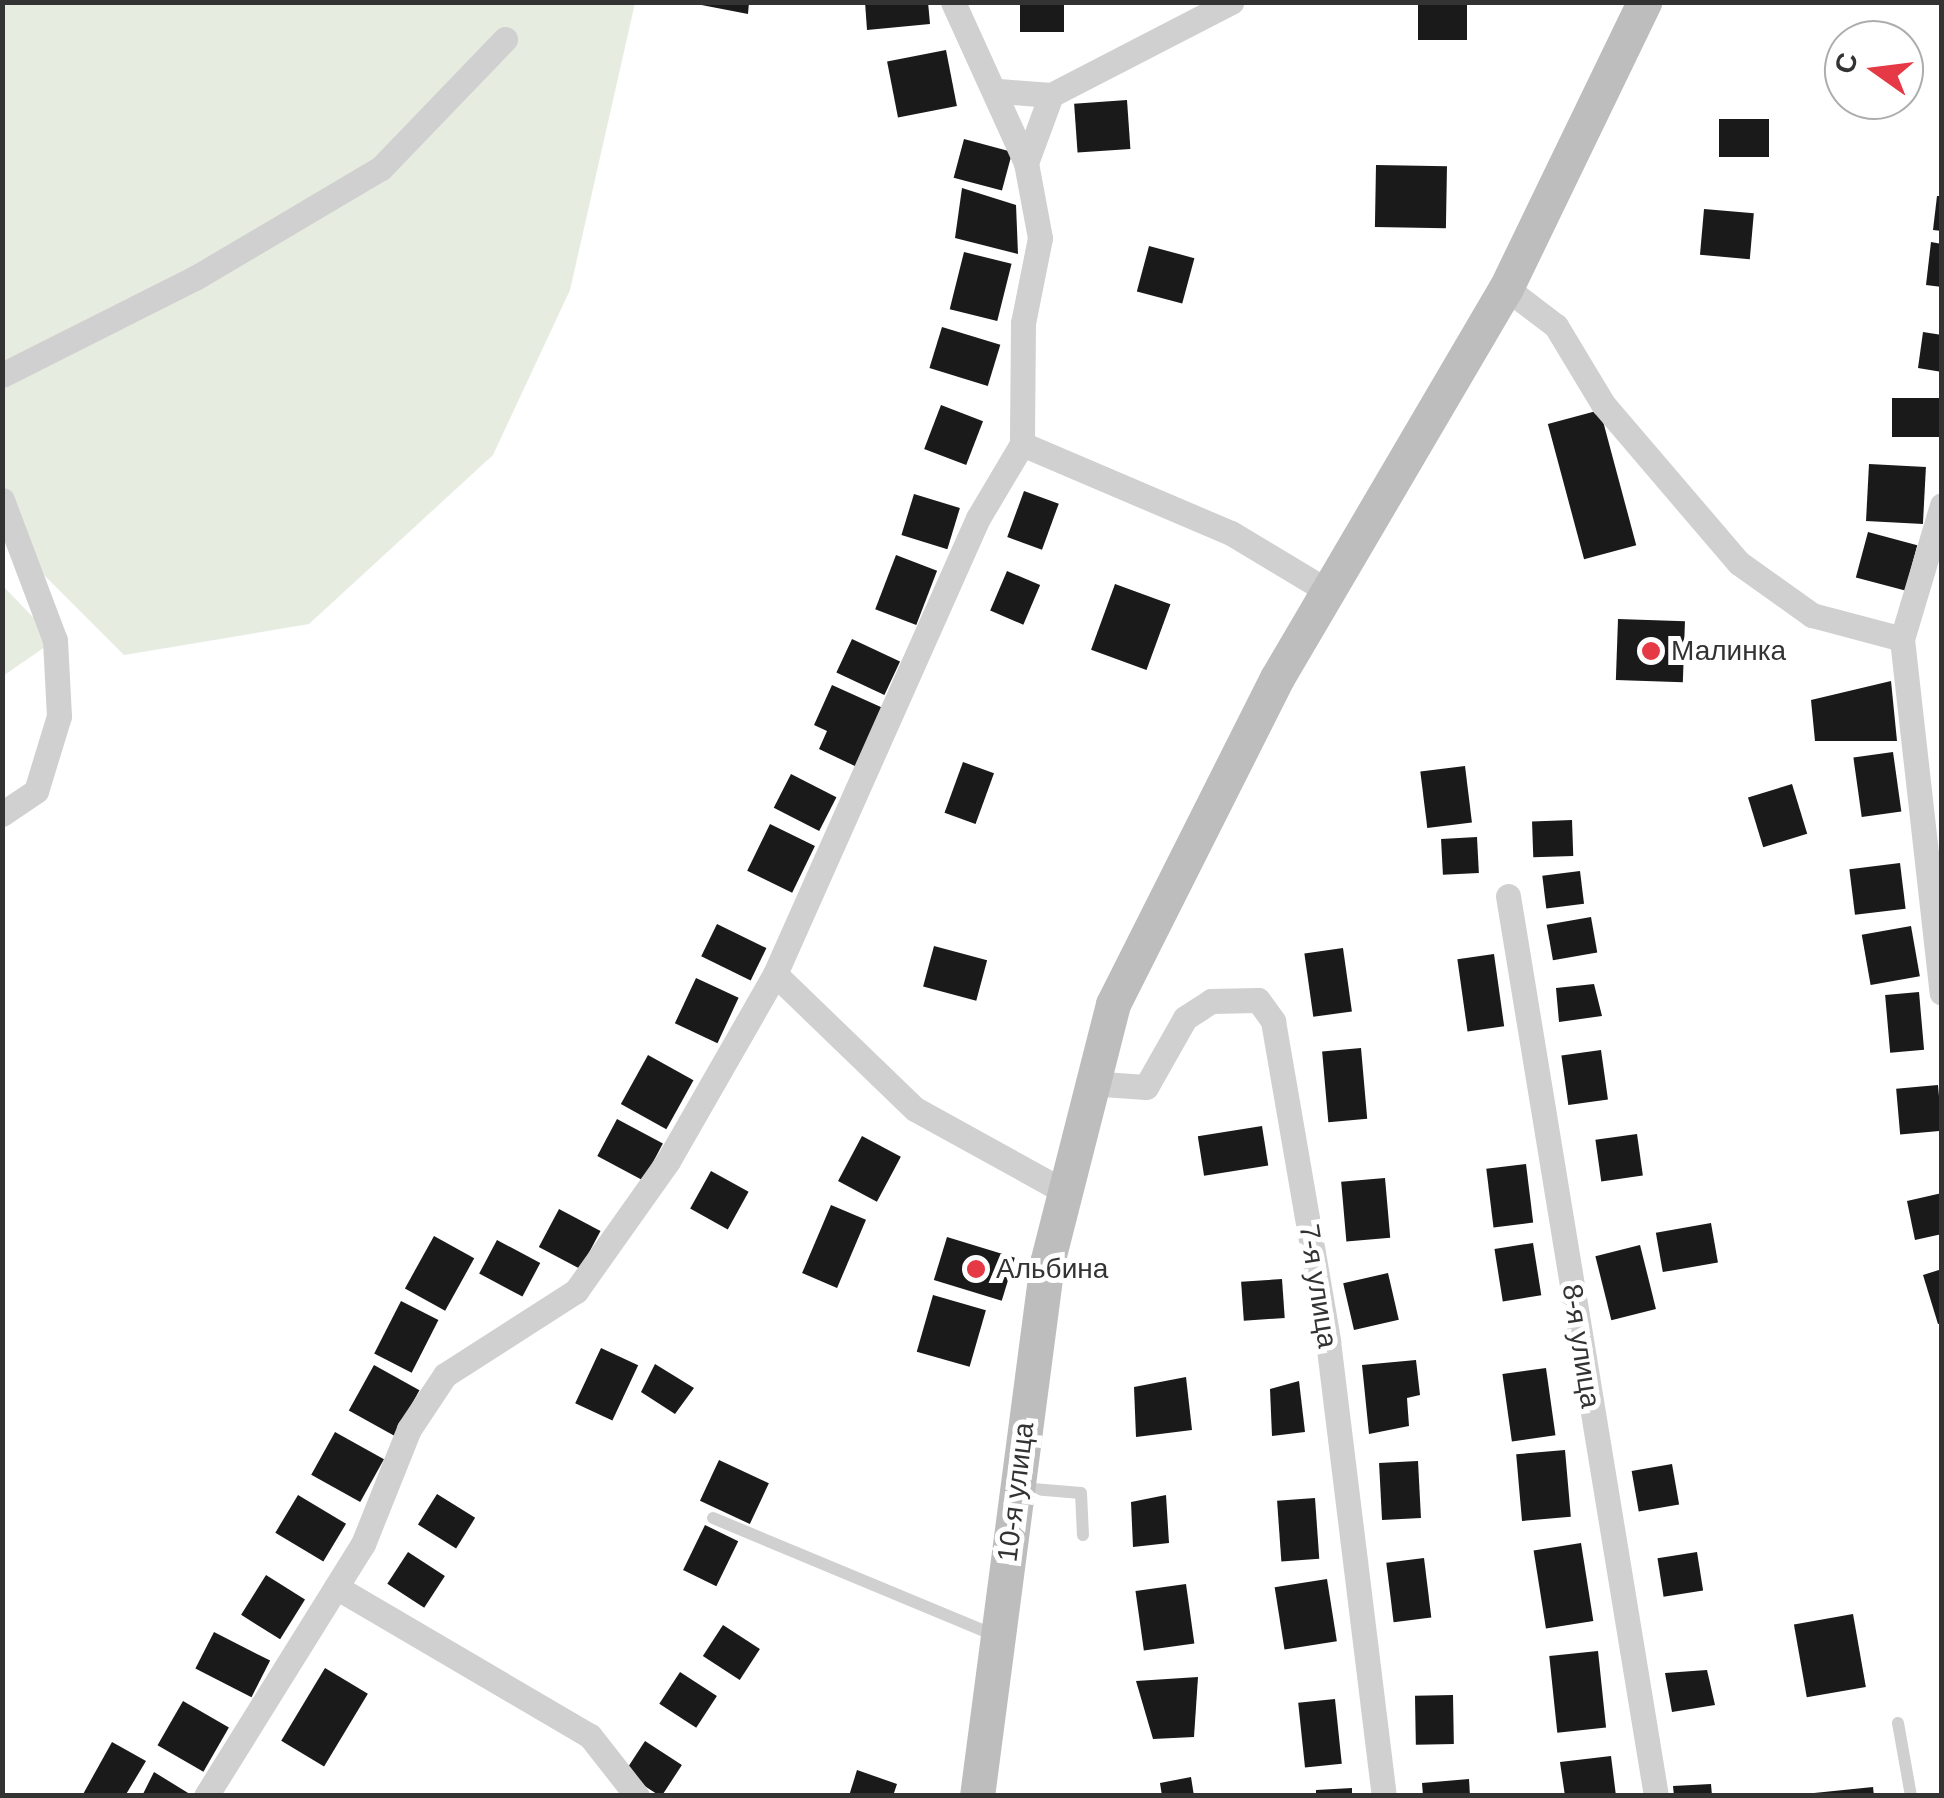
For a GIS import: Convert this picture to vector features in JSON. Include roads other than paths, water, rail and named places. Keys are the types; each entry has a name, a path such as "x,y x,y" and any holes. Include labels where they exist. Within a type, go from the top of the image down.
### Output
{"street":[{"path":"206,1796 336,1587 409,1429 444,1375 576,1291 668,1161 775,974 978,518 1022,444 1023,323 1040,238 1026,164 999,91 952,2"},
{"path":"999,91 1051,95 1231,2"},
{"name":"10-я улица","path":"976,1796 1062,1190 1088,1083 1134,954 1329,592 1506,288 1644,2"},
{"path":"2,375 194,278 380,168 505,39"},
{"path":"1026,164 1051,95"},
{"path":"1506,288 1556,326 1603,404 1739,562 1812,615 1902,638"},
{"path":"1022,444 1232,533 1329,592"},
{"path":"2,500 55,640 59,716 36,791 2,814"},
{"path":"1942,505 1902,638 1942,994"},
{"name":"8-я улица","path":"1508,896 1656,1796"},
{"path":"775,974 915,1109 1062,1190"},
{"name":"7-я улица","path":"1088,1083 1146,1087 1185,1018 1210,1001 1258,1000 1274,1022 1328,1341 1384,1796"},
{"path":"336,1587 590,1736 637,1796"}],"lane":[{"path":"1017,1488 1081,1493 1083,1535"},
{"path":"713,1518 997,1636"},
{"path":"1898,1723 1911,1796"}],"place":[{"name":"Малинка","path":"1651,651"},
{"name":"Альбина","path":"976,1269"}]}
